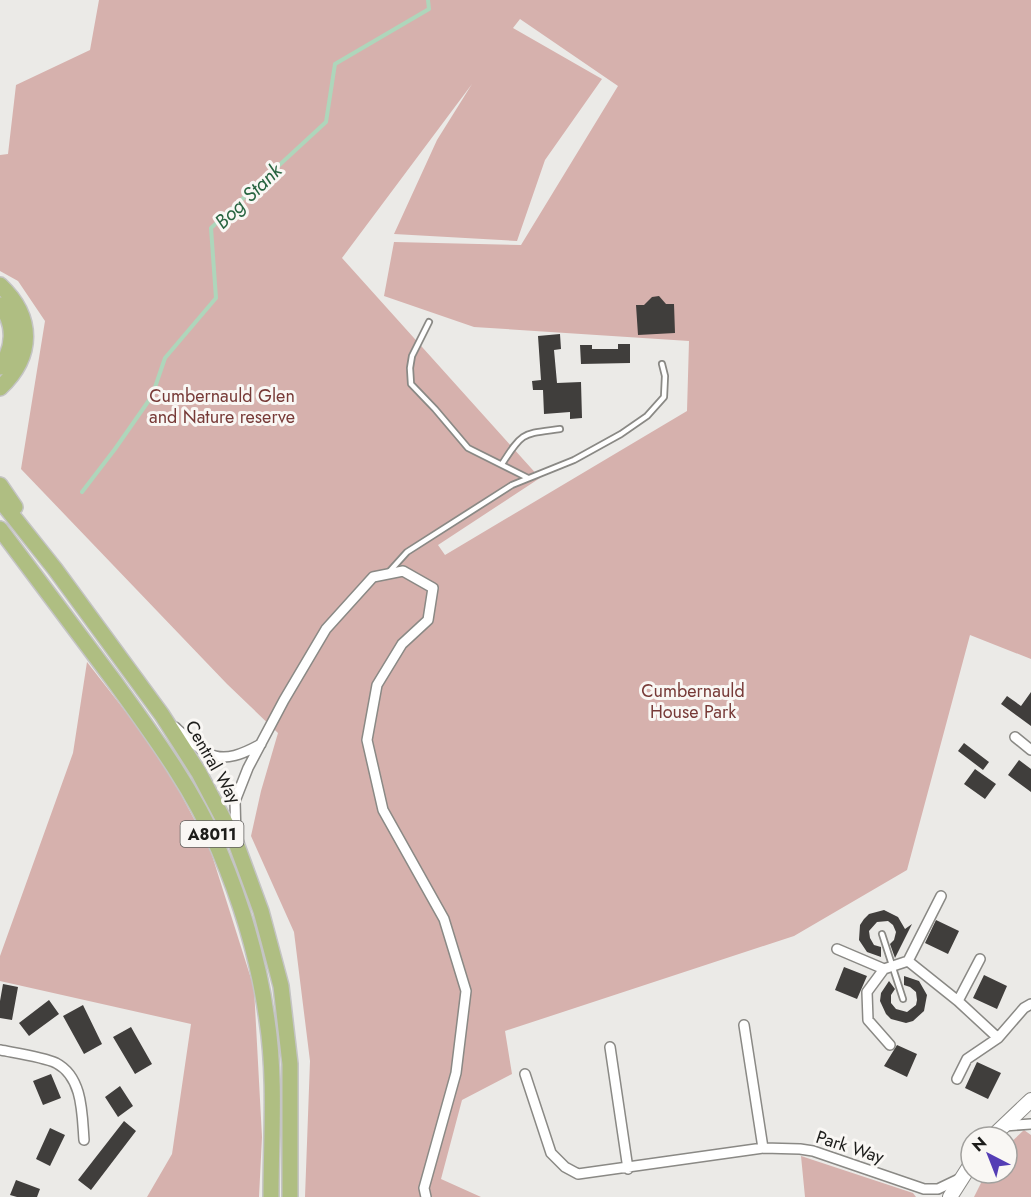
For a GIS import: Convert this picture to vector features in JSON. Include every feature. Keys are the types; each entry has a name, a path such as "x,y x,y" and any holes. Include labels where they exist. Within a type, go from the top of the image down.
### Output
{"main road":[{"path":"0,285 14,299 19,308 25,334 21,361 12,376 0,388"},
{"path":"0,305 10,323 11,340 8,356 0,367"},
{"path":"0,485 55,569"},
{"name":"Central Way","path":"0,500 55,569 162,715 199,773 236,843 261,910 281,986 290,1064 290,1197"},
{"name":"Central Way","path":"0,529 80,633 156,739 188,789 219,849 238,898 267,1020 272,1079 271,1197"}],"street":[{"path":"236,843 235,801 248,768 284,700 326,629 373,577 403,572 433,588 428,620 402,644 376,685 368,740 383,810 444,919 466,991 456,1073 424,1188 426,1197"},
{"path":"162,715 202,752 220,757 241,755 263,743"},
{"path":"1015,737 1031,750"},
{"path":"890,1045 868,1020 867,992 888,968 908,961 941,896"},
{"path":"837,949 888,968"},
{"path":"958,1000 980,959"},
{"path":"908,961 958,1000 998,1038"},
{"path":"957,1079 967,1059 998,1038 1024,1008 1031,1004"},
{"path":"744,1025 763,1148"},
{"path":"610,1047 628,1169"},
{"path":"0,1050 56,1063 74,1080 82,1108 84,1140"},
{"name":"Park Way","path":"525,1074 552,1153 565,1167 578,1174 628,1169 763,1148 813,1151 927,1193 959,1179"},
{"path":"1005,1125 1031,1101"},
{"path":"950,1197 959,1181"}],"lane":[{"path":"429,322 412,356 411,384 468,448 528,478"},
{"path":"387,574 407,552 512,485 574,460 647,417 664,397 665,376 662,364"},
{"path":"502,464 514,444 525,434 560,429"},
{"path":"882,934 888,968 903,999"}],"green space":[{"path":"99,0 1031,0 1031,659 970,635 907,870 794,936 505,1031 512,1074 462,1100 441,1179 481,1197 305,1197 310,1061 294,932 251,836 278,733 227,684 21,469 45,321 18,281 0,271 0,155 8,154 16,85 90,50","holes":["520,19 618,86 521,245 394,242 384,296 474,327 689,341 687,411 445,555 438,545 540,478 342,258 472,84 437,140 394,234 517,241 545,160 602,79 513,28"]},
{"path":"87,662 161,757 210,849 254,988 262,1137 259,1197 147,1197 172,1154 191,1024 0,981 0,956 73,753"},
{"path":"1024,1130 1031,1135 1031,1197 974,1197 980,1185 1019,1185 1019,1135"},
{"path":"801,1156 913,1193 916,1197 805,1197"}],"building":[{"path":"659,296 666,304 674,304 675,333 638,335 636,305 644,305 652,297"},
{"path":"560,334 561,349 554,350 557,383 581,382 582,418 570,419 570,412 544,414 543,390 533,390 532,381 541,380 538,336"},
{"path":"618,344 630,344 630,363 581,364 580,345 592,345 592,349 618,349"},
{"path":"1031,692 1031,726 1001,704 1007,696 1021,706"},
{"path":"964,743 989,762 983,770 958,751"},
{"path":"1019,760 1031,769 1031,792 1008,775"},
{"path":"975,769 996,784 985,799 964,784"},
{"path":"884,910 898,917 905,929 912,924 895,958 890,944 896,932 888,921 877,922 869,931 874,945 881,947 881,957 867,952 859,940 860,925 864,919 869,914"},
{"path":"936,920 959,931 948,954 925,943"},
{"path":"844,967 867,976 857,999 835,990"},
{"path":"984,975 1007,986 997,1009 973,998"},
{"path":"904,976 919,981 927,995 924,1011 913,1021 906,1023 891,1019 880,1001 881,993 889,981 895,989 891,995 891,1003 896,1009 907,1012 916,1005 916,992 904,985"},
{"path":"3,984 18,987 12,1020 0,1018"},
{"path":"49,1000 59,1014 29,1036 19,1023"},
{"path":"83,1005 102,1044 84,1054 63,1016"},
{"path":"131,1027 152,1064 135,1074 113,1037"},
{"path":"897,1045 917,1054 907,1077 884,1066"},
{"path":"977,1062 1001,1073 988,1099 965,1088"},
{"path":"51,1074 61,1098 43,1105 33,1081"},
{"path":"120,1086 133,1106 118,1117 105,1097"},
{"path":"124,1121 136,1131 91,1190 78,1180"},
{"path":"50,1128 65,1135 50,1166 36,1159"},
{"path":"16,1180 40,1189 37,1197 10,1195"}],"waterway":[{"name":"Bog Stank","path":"82,492 152,396 165,358 216,298 211,228 326,122 335,64 429,9 428,0"}],"park label":[{"name":"Cumbernauld Glen and Nature reserve","path":"222,406"},
{"name":"Cumbernauld House Park","path":"693,701"}]}
